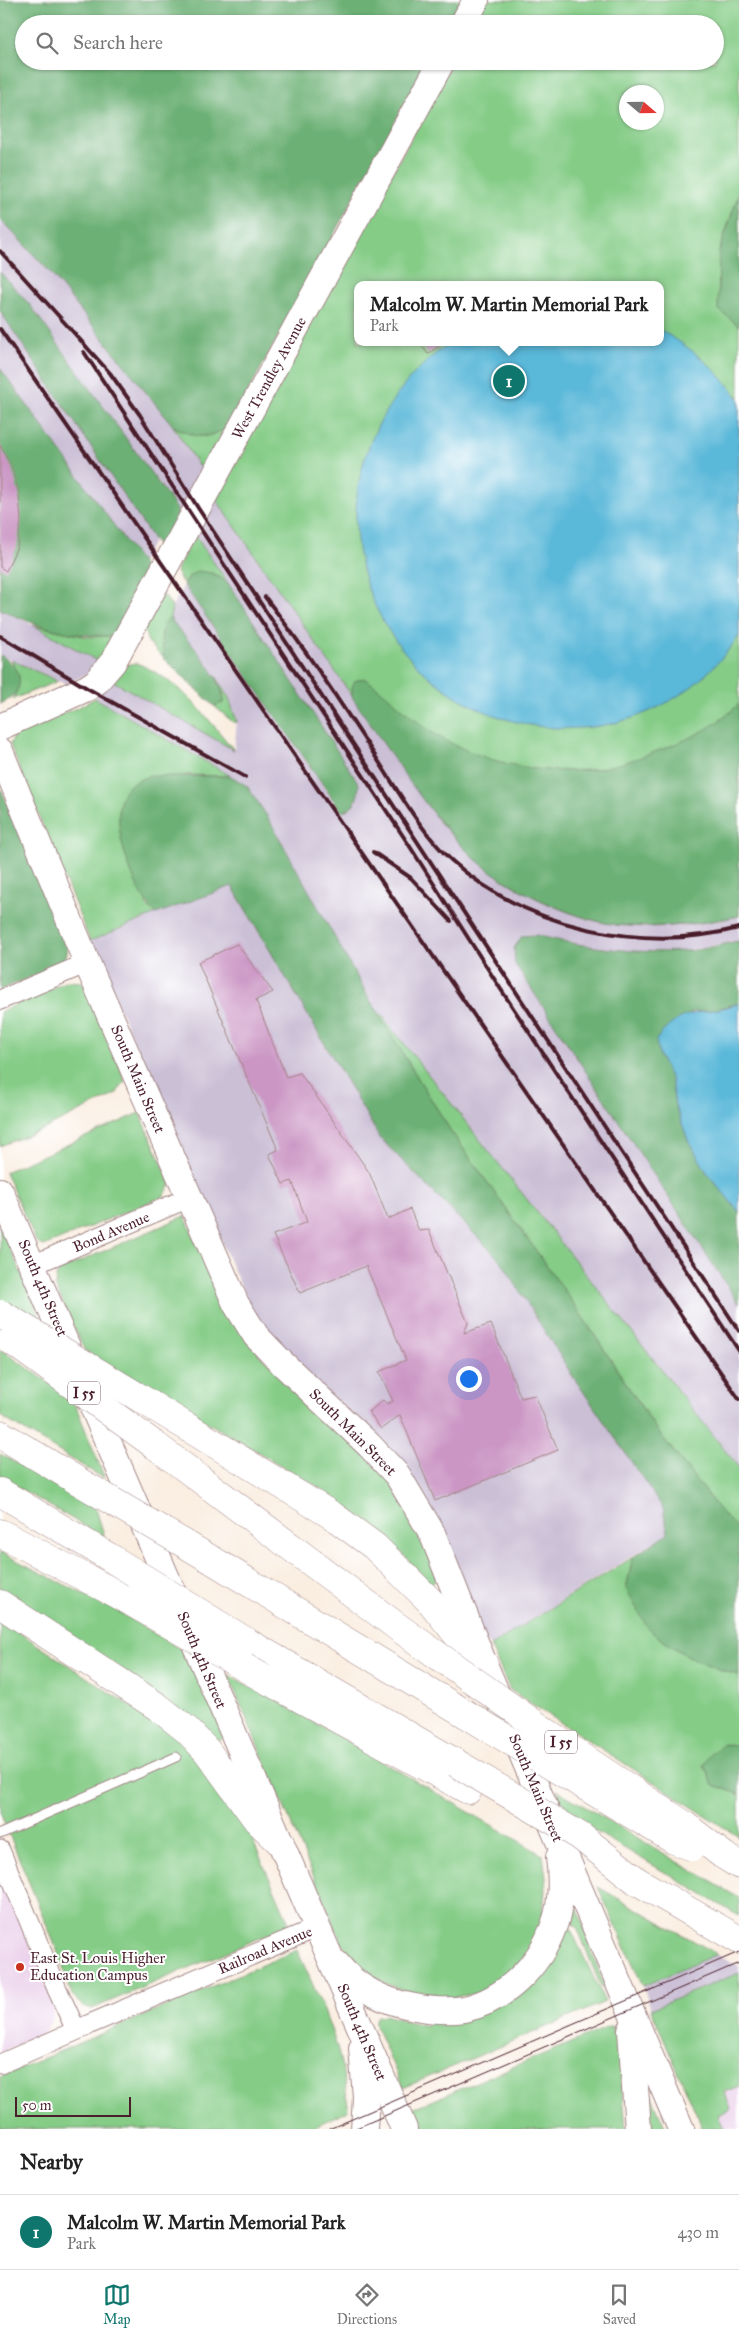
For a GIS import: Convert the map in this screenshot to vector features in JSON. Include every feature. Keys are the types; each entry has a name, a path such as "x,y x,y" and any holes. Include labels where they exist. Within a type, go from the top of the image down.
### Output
{"highway":[{"path":"3,1325 135,1394 333,1516 374,1546 431,1602 459,1638 484,1664"},
{"name":"I 55","path":"3,1325 156,1446 399,1628 573,1750 683,1824 731,1860"},
{"name":"I 55","path":"0,1434 674,1840 731,1860"},
{"path":"0,1492 248,1642 580,1836 637,1881"},
{"path":"0,1533 126,1600 263,1678 574,1849 637,1881 739,1940"},
{"path":"0,1604 158,1707 187,1730 212,1757 257,1820 280,1842"}],"street":[{"path":"468,15 476,0"},
{"name":"West Trendley Avenue","path":"0,727 87,688 96,682 113,662 437,70"},
{"name":"South Main Street","path":"0,751 87,963 188,1198 236,1304 256,1336 282,1363 370,1444 398,1476 432,1533 484,1664 681,2129"},
{"path":"0,1000 87,963"},
{"name":"South 4th Street","path":"0,1191 404,2129"},
{"name":"Bond Avenue","path":"33,1265 188,1198"},
{"path":"330,1956 343,1972 370,1992 406,2006 446,2011 465,2009 485,2002 506,1991 526,1973 542,1952 554,1928 560,1900 561,1874 558,1840"},
{"name":"Railroad Avenue","path":"0,1850 76,2030 318,1927"},
{"name":"Railroad Avenue","path":"0,2064 318,1927"},
{"path":"630,2010 638,2129"},
{"path":"360,2028 366,2097 364,2129"}],"lane":[{"path":"0,1834 176,1757"}],"shaded area":[{"path":"0,219 49,271 173,426 198,465 210,464 178,521 177,509 30,305 0,272"},
{"path":"0,311 154,540 141,563 0,368"},
{"path":"216,499 439,822 471,856 575,914 617,925 665,926 717,921 739,916 739,941 684,951 630,951 582,946 535,935 515,964 739,1304 739,1468 371,1002 267,816 247,786 95,698 113,681 234,750 237,722 229,698 216,676 170,618 172,607 184,585 341,812 352,807 359,784 194,534"},
{"path":"0,609 101,663 89,673 66,684 0,655"},
{"path":"232,885 380,1138 501,1261 572,1375 663,1508 668,1533 490,1646 286,1353 252,1312 90,941"},
{"name":"East St. Louis Higher Education Campus","path":"0,1873 54,2004 52,2021 43,2034 0,2052"},
{"path":"717,1954 739,1966 739,1973 651,2009 643,1986"},
{"path":"739,2086 739,2129 724,2129 718,2115 731,2109 724,2092"}],"green space":[{"path":"0,0 461,0 453,15 15,15 15,70 423,70 229,427 207,436 201,436 173,426 49,271 0,219"},
{"path":"486,0 739,0 739,193 719,251 739,262 739,916 694,924 648,927 599,922 560,909 520,890 502,879 467,851 439,822 216,499 448,70 724,70 724,15 478,15"},
{"path":"739,193 739,326 718,309 719,252"},
{"path":"0,272 30,305 177,509 178,521 161,551 0,311"},
{"path":"0,368 150,575 116,636 85,635 56,630 0,609"},
{"path":"173,426 201,436 207,436 229,427 210,464 204,467 198,465"},
{"path":"194,534 228,583 212,573 190,575 184,585 176,572"},
{"path":"199,571 212,573 228,583 359,784 355,801 347,810 342,812 184,585 190,575"},
{"path":"163,594 172,607 170,618 163,627 162,632 165,660 148,642 144,630"},
{"path":"170,618 212,670 222,693 223,703 214,706 165,660 161,640 164,623"},
{"path":"33,625 88,637 116,636 101,663"},
{"path":"0,655 14,667 20,680 15,694 0,704"},
{"path":"11,660 58,681 13,699 18,688 19,679"},
{"path":"137,663 153,671 180,690 202,711 234,750 113,681 126,665"},
{"path":"216,676 229,698 237,722 234,723 214,706 223,703 224,695"},
{"path":"364,678 428,730 455,745 491,759 530,768 549,770 588,770 617,765 695,735 713,725 739,704 739,916 679,925 619,925 582,917 561,909 500,878 483,866 453,837 422,799 393,758 352,697 352,687 355,681"},
{"path":"95,698 231,776 185,775 146,905 156,914 90,941 10,745 14,735 23,729 79,707"},
{"path":"148,776 231,776 247,786 267,816 371,1002 450,1130 576,1307 654,1426 719,1510 739,1530 739,1675 705,1664 682,1653 652,1632 645,1623 626,1589 633,1557 668,1533 663,1508 572,1375 501,1261 380,1138 232,886 156,914 148,905 126,858 119,823 119,808 122,796 127,789 133,783"},
{"path":"0,786 68,949 65,960 58,966 0,990"},
{"path":"535,935 590,946 664,952 704,949 739,941 739,1003 713,1010 692,1012 659,1055 671,1079 675,1105 688,1140 708,1174 739,1212 739,1304 515,964 514,948 522,936"},
{"path":"67,981 80,982 92,992 125,1081 116,1094 44,1129 0,1146 0,1012"},
{"path":"371,1002 739,1468 739,1530 719,1510 654,1426 576,1307 450,1130"},
{"path":"140,1113 171,1184 164,1196 44,1246 37,1243 5,1172"},
{"path":"185,1216 229,1318 388,1479 427,1546 437,1579 430,1584 398,1549 364,1519 318,1487 85,1351 55,1286 56,1277 60,1270"},
{"path":"0,1225 45,1328 0,1301"},
{"path":"0,1349 73,1399 105,1479 0,1416"},
{"path":"0,1454 96,1509 105,1538 0,1477"},
{"path":"0,1552 117,1611 189,1654 225,1738 216,1741 0,1593"},
{"path":"633,1557 626,1589 719,1670 739,1675 739,1747 724,1744 736,1794 739,1794 739,1837 510,1690 490,1646"},
{"path":"0,1620 124,1702 172,1730 201,1754 245,1823 290,1925 92,2009 84,2006 72,1995 59,1955 0,1812"},
{"path":"228,1675 271,1697 543,1855 546,1877 543,1915 548,1916 530,1955 485,1992 430,2001 430,1995 392,1986 369,1973 359,1964 342,1943"},
{"path":"724,1744 739,1747 739,1794 713,1785 704,1765 711,1753"},
{"path":"557,1790 739,1898 739,1916 566,1814"},
{"path":"598,1887 717,1954 643,1986"},
{"path":"572,1892 604,1986 601,1988 578,1929 566,1917"},
{"path":"568,1923 605,2002 403,2088 375,2024 377,2016 385,2015 426,2026 429,2019 455,2020"},
{"path":"297,1950 323,2008 337,2047 346,2088 348,2110 309,2129 0,2129 0,2077"},
{"path":"739,1973 739,2086 724,2092 731,2109 718,2115 724,2129 703,2129 651,2009"},
{"path":"611,2026 619,2045 626,2129 423,2129 414,2108"},
{"path":"641,2071 666,2129 646,2129"}],"water":[{"path":"664,332 683,344 703,360 722,378 739,399 739,636 714,667 700,680 684,692 641,715 595,727 549,728 504,718 462,700 424,672 393,637 370,594 360,562 356,528 357,494 370,443 387,409 409,379 446,346 664,346"},
{"path":"739,1003 739,1212 708,1174 688,1140 675,1105 671,1079 659,1055 656,1040 675,1021 685,1016"}],"building":[{"path":"422,346 439,346 428,354"},
{"path":"0,445 12,468 19,494 21,521 17,547 6,571 0,567"},
{"path":"237,944 273,992 256,1000 286,1077 300,1073 369,1172 388,1219 410,1209 419,1231 429,1230 468,1323 464,1333 491,1324 521,1398 535,1395 558,1450 435,1501 400,1415 381,1429 369,1412 383,1400 387,1404 393,1401 379,1372 406,1360 366,1266 300,1293 273,1235 307,1222 292,1181 283,1184 269,1154 278,1150 198,962"}],"tram line":[{"path":"329,2129 739,1952"},
{"path":"354,2129 739,1963"}],"railway":[{"path":"0,251 110,373 140,415 198,508 739,1331"},
{"path":"0,329 739,1399"},
{"path":"84,352 739,1351"},
{"path":"265,597 325,680 431,839 451,860 481,883 514,903 550,918 587,929 625,935 664,937 702,935 739,928"},
{"path":"0,636 87,688 245,777"},
{"path":"373,852 411,878 451,921"}],"place":[{"name":"Malcolm W. Martin Memorial Park","path":"509,381"},
{"name":"East St. Louis Higher Education Campus","path":"20,1967"}]}
